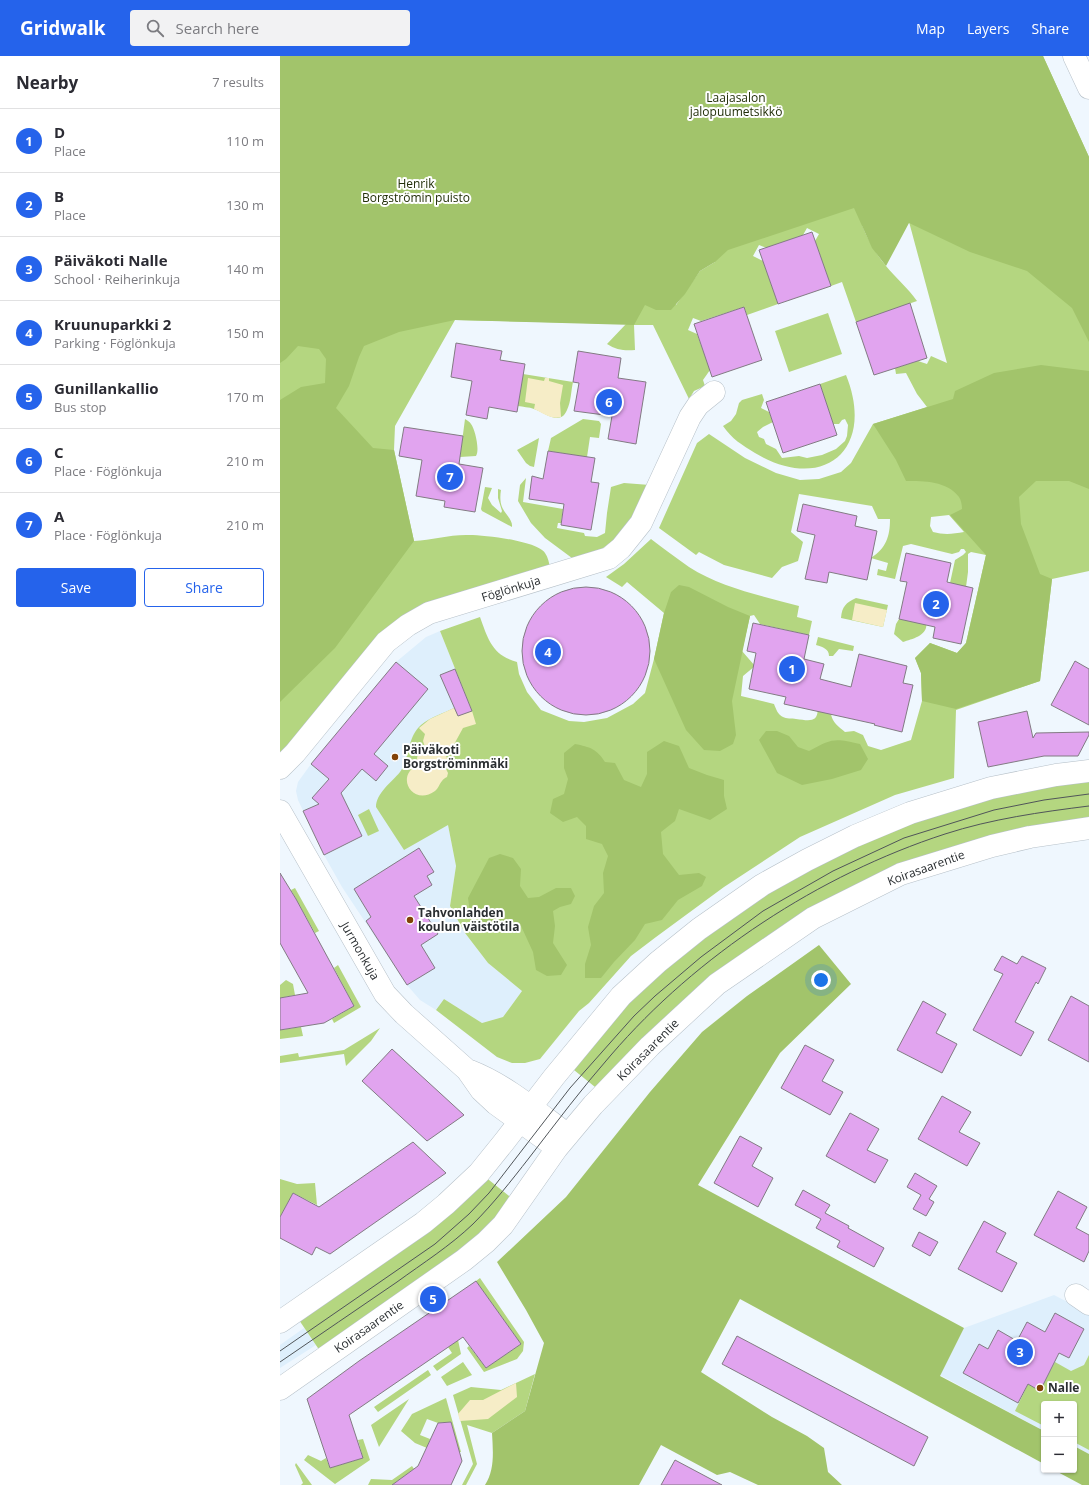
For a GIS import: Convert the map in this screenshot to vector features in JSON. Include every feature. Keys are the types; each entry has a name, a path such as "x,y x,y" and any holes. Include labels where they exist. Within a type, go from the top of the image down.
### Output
{"street":[{"path":"1074,56 1089,88"},
{"name":"Föglönkuja","path":"280,768 295,753 386,642 408,625 430,613 609,558 621,548 641,523 690,417 698,405 714,392"},
{"path":"280,1322 423,1223 446,1204 479,1172 554,1077 621,996 658,962 699,929 762,885 855,836 910,814 991,788 1056,775 1089,771"},
{"name":"Jurmonkuja","path":"280,811 386,994 404,1014 467,1070 481,1090 525,1115 563,1142"},
{"name":"Koirasaarentie","path":"280,1389 464,1260 486,1242 503,1225 563,1142 593,1105 650,1046 717,984 813,918 901,874 992,846 1030,837 1089,828"}],"shaded area":[{"name":"Päiväkoti Borgströminmäki","path":"440,631 472,711 448,825 456,866 450,906 465,933 488,963 522,991 503,1017 482,1023 444,999 436,1010 420,1000 407,985 342,887 324,855 298,800 296,791 298,782 311,764 396,662 426,637"},
{"name":"Nalle","path":"1054,1295 1089,1313 1089,1454 1077,1448 1077,1401 1041,1401 1041,1429 940,1375 964,1328"},
{"path":"304,1328 316,1345 280,1368 280,1345"}],"green space":[{"name":"Henrik Borgströmin puisto","path":"280,56 1043,56 1089,157 1089,571 1052,579 1040,681 956,710 954,778 895,795 800,837 724,887 631,956 589,1003 579,1011 540,1059 525,1063 512,1063 497,1057 436,1010 444,999 482,1023 503,1017 522,991 488,963 465,933 450,906 456,866 448,825 404,850 376,807 381,792 400,772 406,760 413,735 421,725 433,717 454,708 458,716 472,711 440,631 480,617 489,639 496,650 509,659 517,662 519,674 527,692 541,710 569,721 584,722 607,718 633,704 645,693 664,613 627,582 622,587 606,577 624,564 651,539 689,567 715,581 742,591 799,606 797,617 812,621 809,635 760,624 754,615 750,616 742,651 755,666 743,676 741,696 774,704 777,712 784,718 810,720 816,718 818,710 817,704 831,714 834,722 845,732 854,731 863,735 868,746 881,750 911,740 922,701 921,673 915,658 930,643 957,653 966,643 986,555 971,552 968,554 966,587 950,583 955,560 966,552 964,549 952,554 911,544 903,546 895,579 877,575 878,569 886,571 888,563 871,558 884,546 886,542 890,519 878,519 872,506 799,494 791,532 803,542 798,561 782,567 772,578 724,565 699,552 696,555 659,528 697,443 709,434 745,458 776,473 800,480 819,479 841,472 851,463 873,424 927,407 917,394 906,373 896,374 895,368 918,361 927,364 931,356 947,363 901,192 862,225 878,256 917,301 856,322 842,282 831,286 815,241 819,234 807,228 803,235 767,248 759,245 753,256 763,261 778,304 747,315 744,307 701,321 693,318 688,330 697,334 710,370 703,380 705,386 694,391 689,399 653,325 634,325 635,350 621,350 607,344 626,324 455,320 395,426 394,450 414,541 466,535 508,539 532,545 540,549 545,553 550,567 427,608 280,755","holes":["715,262 700,271 676,305 665,271","949,515 964,532 948,534 933,532 930,526 931,517"]},
{"name":"Laajasalon jalopuumetsikkö","path":"280,56 1043,56 1089,157 1089,342 1072,308 1027,271 970,252 909,223 886,266 872,248 854,208 728,250 715,262 700,271 685,294 671,310 656,310 645,305 634,325 455,320 399,332 364,346 349,386 336,408 373,448 394,450 414,541 335,648 280,702 280,400 301,387 325,383 326,359 319,349 298,346 286,359 280,363"},
{"path":"828,313 842,354 789,372 775,331"},
{"path":"1041,365 1089,371 1089,489 1069,481 1036,481 1019,497 1021,524 1040,574 1052,579 1040,681 956,709 922,701 921,673 915,658 930,643 957,653 966,643 986,555 950,515 962,509 959,497 954,492 942,485 920,481 906,481 896,460 873,424 953,399 955,391 994,373"},
{"path":"523,374 573,382 569,404 564,415 556,418 532,408 518,406"},
{"path":"846,375 854,401 854,424 849,443 838,457 822,466 803,469 780,464 755,453 730,435 723,426 731,421 736,414 739,403 742,400 762,394 764,400 761,408 769,412 773,422 757,432 759,437 764,439 766,444 776,449 782,458 799,456 807,458 822,455 836,449 845,441 848,425 845,419 839,424 833,424 820,384"},
{"path":"465,419 471,423 473,427 477,445 476,456 460,457"},
{"path":"583,419 599,421 601,424 599,438 590,437 587,457 548,451 551,438"},
{"path":"539,438 534,467 526,463 517,450"},
{"path":"526,478 523,502 563,509 561,523 558,523 557,528 584,533 585,536 597,537 605,533 611,487 624,483 650,485 636,514 619,536 594,555 576,561 545,538 531,523 518,501 520,485"},
{"path":"485,487 492,488 488,498 492,505 501,513 502,511 498,498 498,489 501,490 501,505 512,524 512,527 482,511 481,509"},
{"path":"679,585 689,587 728,607 750,616 732,701 736,735 733,744 720,751 704,750 686,730 654,659 664,613 671,592"},
{"path":"856,598 888,605 883,627 841,618 845,605"},
{"path":"899,619 926,622 925,630 919,636 903,642 894,634 896,624"},
{"path":"818,637 854,646 853,651 839,649 833,656 829,656 827,650 816,645"},
{"path":"766,731 777,731 789,736 798,747 809,751 834,740 860,744 868,759 861,770 832,779 802,785 777,773 759,740"},
{"path":"664,741 679,746 689,768 724,780 724,796 727,809 710,820 679,809 675,821 661,832 663,854 679,875 699,873 706,877 702,886 678,900 662,920 645,924 635,940 601,978 585,978 585,964 591,945 588,927 594,906 604,893 603,873 608,856 602,844 586,839 586,826 577,817 563,822 550,813 553,799 564,794 568,779 564,768 564,753 575,744 596,751 605,762 615,763 624,780 641,787 647,774 647,752"},
{"path":"1089,778 1089,820 841,897 600,1091 569,1066 624,1002 765,890 930,812"},
{"path":"369,809 379,831 368,836 358,815"},
{"path":"500,854 513,858 521,869 520,886 528,898 539,897 556,888 571,888 575,896 571,904 553,911 555,926 553,943 567,965 561,975 547,976 536,970 533,952 521,926 510,923 495,930 470,913 468,898 489,858"},
{"path":"295,888 319,931 315,933 291,890"},
{"path":"819,945 851,984 780,1053 698,1185 964,1328 940,1376 1041,1429 1041,1462 740,1299 701,1372 772,1417 807,1436 824,1448 828,1472 842,1485 758,1485 730,1472 717,1475 661,1445 639,1485 485,1485 492,1467 492,1433 525,1411 544,1343 497,1262 566,1197 650,1092 702,1032 747,996"},
{"path":"338,965 361,1007 334,1023 332,1019 354,1006 334,968"},
{"path":"286,980 293,984 295,995 280,998 280,985"},
{"path":"301,1027 303,1036 280,1039 280,1030"},
{"path":"380,1028 371,1041 346,1066 344,1054 280,1063 280,1056 298,1053 299,1057 344,1050"},
{"path":"484,1176 514,1200 500,1220 322,1354 299,1320"},
{"path":"280,1179 297,1184 315,1183 317,1205 293,1193 280,1217"},
{"path":"480,1278 524,1342 523,1351 517,1359 484,1372 467,1348 469,1346 486,1368 521,1344 476,1281"},
{"path":"458,1340 461,1354 437,1371 433,1366 452,1353 448,1347"},
{"path":"1089,1355 1089,1450 1077,1444 1077,1401 1041,1401 1041,1424 1015,1411 1028,1384 1040,1390 1055,1362 1071,1371 1084,1365"},
{"path":"463,1362 472,1375 447,1386 441,1377"},
{"path":"428,1370 431,1375 378,1412 374,1407"},
{"path":"535,1374 525,1411 492,1433 467,1425 477,1464 466,1485 462,1485 473,1464 453,1395 471,1387 501,1390"},
{"path":"446,1398 461,1452 459,1452 451,1422 438,1423 427,1419 420,1435 430,1439 427,1448 415,1443 401,1431 412,1414"},
{"path":"409,1399 379,1447 371,1425"},
{"path":"363,1439 370,1460 335,1484 304,1460 308,1455 321,1461 326,1458 330,1468 363,1458 358,1440"},
{"path":"1077,1448 1089,1454 1089,1485 1082,1485 1060,1473 1077,1473"},
{"path":"296,1463 312,1485 301,1485 303,1483 295,1465"},
{"path":"412,1466 414,1469 392,1485 368,1485 371,1479 392,1480"}],"sand":[{"path":"528,378 544,381 545,378 549,378 549,381 563,385 560,403 561,417 554,418 547,416 534,409 535,404 525,402"},
{"path":"855,603 887,610 883,627 852,620"},
{"path":"454,708 458,716 472,711 476,724 463,728 452,748 443,750 447,758 445,767 448,773 447,777 436,790 427,795 414,793 409,788 407,776 411,770 418,765 418,754 425,747 423,741 425,734 419,728 430,719"},
{"path":"516,1383 517,1397 488,1419 460,1421 458,1414 470,1400 483,1400"}],"building":[{"path":"812,232 831,286 778,304 759,250"},
{"path":"910,303 927,358 874,375 856,322"},
{"path":"744,307 762,360 712,377 694,324"},
{"path":"456,343 502,351 500,360 525,364 517,412 489,407 487,419 466,415 472,381 451,377"},
{"path":"578,351 621,358 618,378 646,382 636,444 608,439 612,416 574,411 579,383 573,382"},
{"path":"820,384 837,435 783,453 766,402"},
{"path":"404,427 463,436 459,464 483,468 475,512 444,507 445,501 416,496 422,460 399,456"},
{"path":"548,451 595,458 591,482 599,483 591,530 561,525 564,504 529,499 532,476 543,479"},
{"path":"803,504 857,516 855,526 877,531 867,580 829,572 827,583 805,579 815,535 797,531"},
{"path":"906,553 951,563 947,582 973,588 961,644 933,638 935,627 899,619 907,582 900,581"},
{"path":"580,587 592,587 605,590 622,598 635,610 647,632 650,651 649,663 645,675 639,687 627,700 605,712 592,715 580,715 567,712 550,704 537,692 525,670 522,657 522,645 525,632 533,615 545,602 567,590"},
{"path":"753,623 809,635 804,659 824,664 820,679 851,687 859,654 907,666 903,683 913,685 902,732 874,725 875,724 784,704 786,697 749,689 756,653 747,651"},
{"path":"1075,661 1089,669 1089,725 1051,705"},
{"path":"396,662 428,689 374,754 388,766 376,781 362,769 341,793 362,836 324,855 303,811 319,804 312,798 329,779 311,764"},
{"path":"455,669 472,711 458,716 440,675"},
{"path":"1027,711 1033,738 1036,733 1089,732 1089,735 1078,756 1044,756 988,767 978,722"},
{"path":"419,848 434,872 427,876 432,885 414,896 438,934 421,945 435,968 407,985 366,921 371,917 354,889"},
{"path":"280,873 296,899 354,1006 324,1023 280,1030 280,998 308,993 280,943"},
{"path":"1002,956 1017,964 1022,956 1046,968 1038,984 1036,982 1015,1022 1034,1032 1021,1056 973,1030 1003,974 994,970"},
{"path":"1071,996 1089,1006 1089,1062 1048,1040"},
{"path":"923,1001 946,1014 936,1033 957,1044 942,1073 897,1050"},
{"path":"805,1045 834,1060 822,1081 843,1092 830,1115 781,1088"},
{"path":"392,1049 464,1115 427,1141 362,1081"},
{"path":"942,1096 971,1112 959,1132 980,1143 967,1166 918,1139"},
{"path":"850,1113 879,1129 867,1150 888,1160 875,1183 826,1156"},
{"path":"740,1136 762,1148 752,1166 773,1178 758,1207 714,1183"},
{"path":"413,1142 446,1173 330,1254 316,1247 312,1255 280,1238 280,1217 293,1193 319,1207"},
{"path":"915,1173 937,1186 929,1199 934,1202 926,1216 913,1209 921,1195 907,1187"},
{"path":"803,1190 830,1205 825,1213 884,1248 874,1267 837,1247 840,1241 816,1228 821,1219 795,1205"},
{"path":"1058,1191 1087,1207 1076,1228 1089,1235 1089,1251 1084,1262 1034,1235"},
{"path":"984,1221 1006,1233 996,1252 1017,1263 1002,1292 958,1269"},
{"path":"919,1232 938,1242 930,1256 912,1246"},
{"path":"476,1281 521,1344 486,1368 463,1337 349,1415 363,1458 330,1468 307,1399 359,1361"},
{"name":"Nalle","path":"1055,1313 1084,1329 1069,1358 1059,1353 1040,1391 1028,1384 1018,1403 963,1373 979,1344 988,1349 998,1330 1017,1341 1027,1322 1045,1332"},
{"path":"737,1336 928,1437 914,1466 722,1364"},
{"path":"451,1422 462,1461 451,1485 392,1485 418,1466 438,1423"},
{"path":"675,1460 722,1485 661,1485"}],"tram line":[{"path":"280,1351 435,1244 469,1214 489,1193 570,1088 634,1016 701,957 763,911 833,871 904,838 994,810 1044,800 1089,794"},
{"path":"280,1362 446,1247 473,1224 516,1175 590,1080 645,1018 682,984 721,952 763,922 852,872 898,851 945,834 998,820 1089,806"}],"place":[{"name":"C","path":"609,402"},
{"name":"A","path":"450,477"},
{"name":"B","path":"936,604"},
{"name":"Kruunuparkki 2","path":"548,652"},
{"name":"D","path":"792,669"},
{"name":"Päiväkoti Borgströminmäki","path":"395,757"},
{"name":"Tahvonlahden koulun väistötila","path":"410,920"},
{"name":"Gunillankallio","path":"433,1299"},
{"name":"Päiväkoti Nalle","path":"1020,1352"},
{"name":"Nalle","path":"1040,1388"}]}
